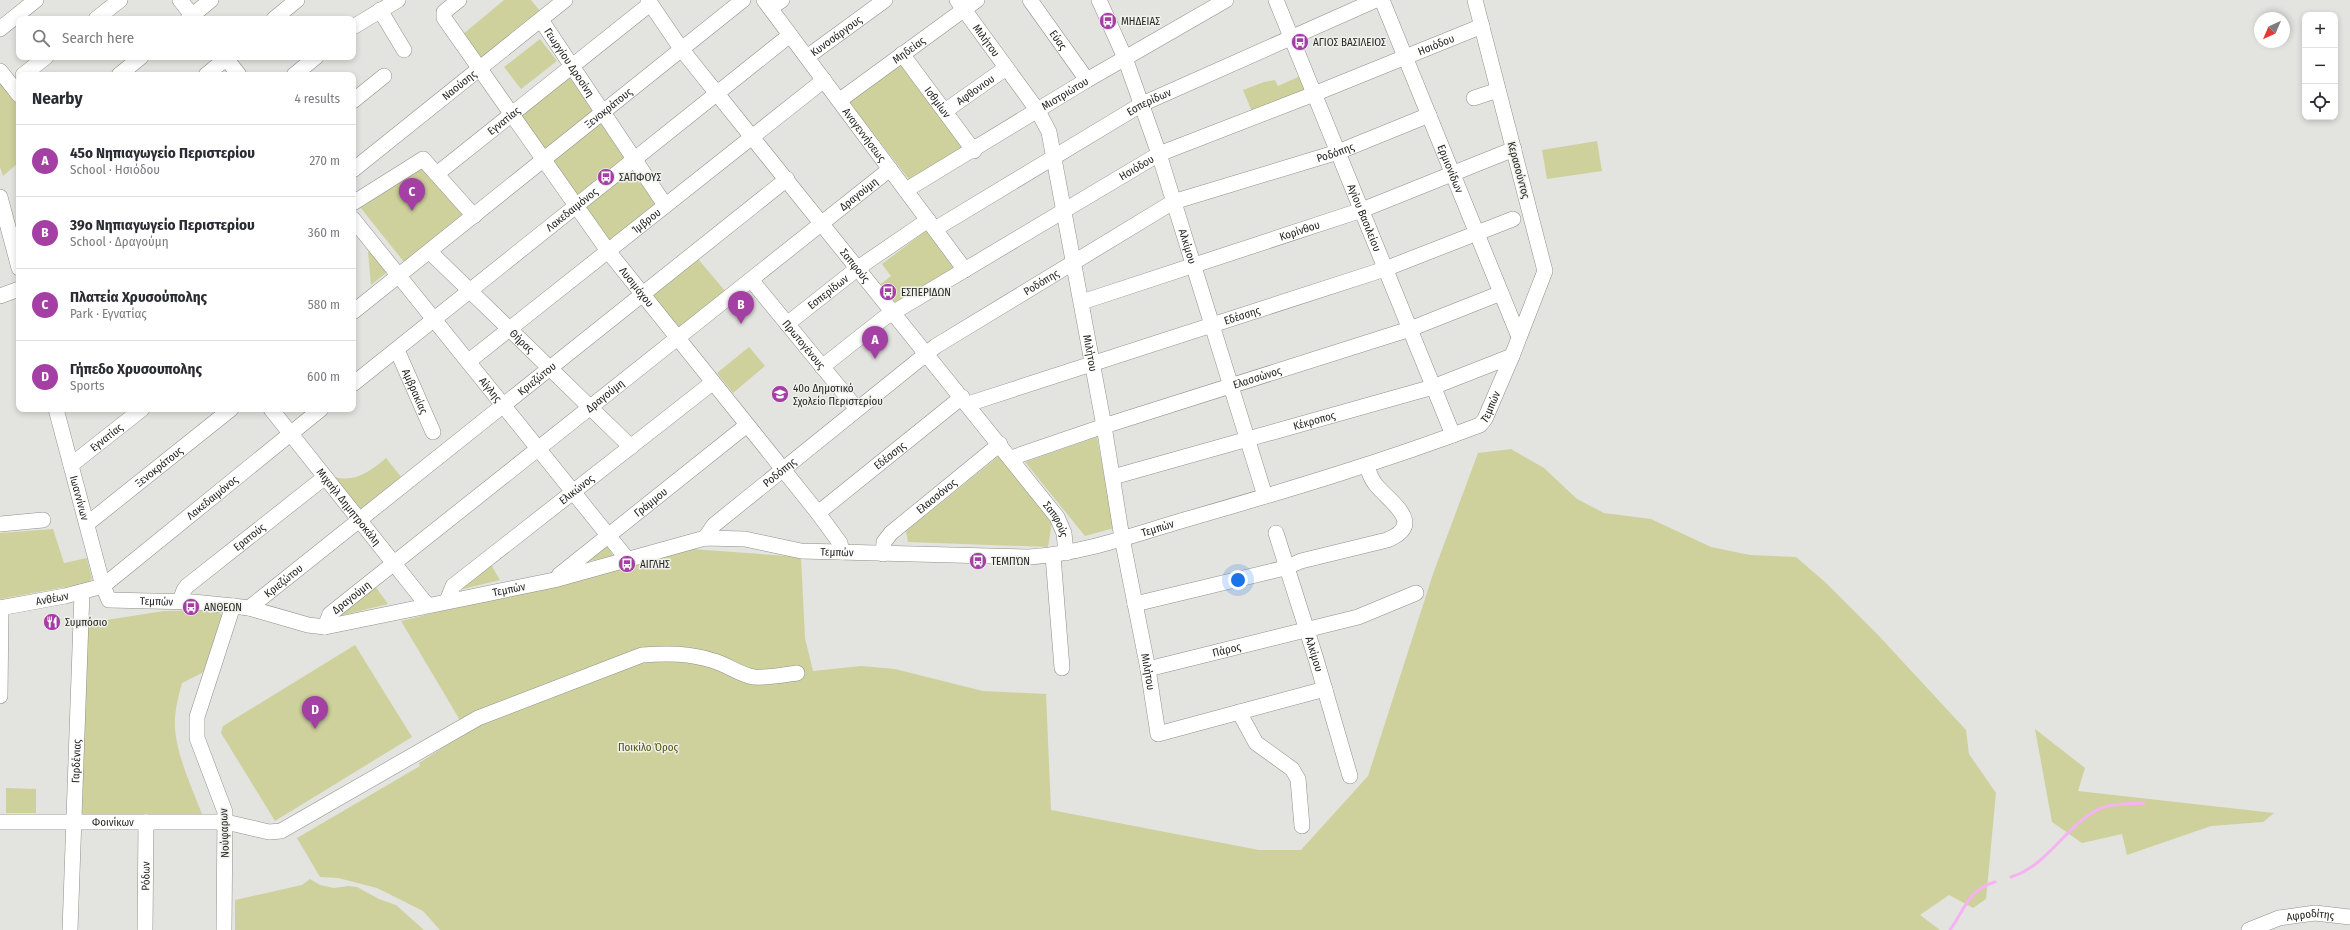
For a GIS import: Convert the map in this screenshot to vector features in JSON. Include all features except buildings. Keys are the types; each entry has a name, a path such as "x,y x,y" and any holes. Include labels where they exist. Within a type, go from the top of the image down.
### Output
{"street":[{"path":"16,16 36,0"},
{"path":"100,16 120,0"},
{"path":"180,0 190,16"},
{"path":"193,16 211,0"},
{"path":"278,16 298,0"},
{"path":"356,25 398,0"},
{"name":"Λυσιμάχου","path":"459,0 444,12 444,18 479,70 576,204 608,251 712,383 818,513 840,543 842,552"},
{"name":"Ναούσης","path":"356,168 565,0"},
{"name":"Ξενοκράτους","path":"356,310 430,252 743,0"},
{"name":"Κυνοσάργους","path":"807,57 885,0"},
{"name":"Μηδείας","path":"840,100 902,54 960,5 977,0"},
{"name":"Εύας","path":"1030,0 1087,80"},
{"name":"Αλκίμου","path":"1099,0 1126,58 1142,104 1265,496"},
{"name":"Μιστριώτου","path":"906,190 974,151 1087,80 1226,0"},
{"name":"Αγίου Βασιλείου","path":"1276,0 1453,435"},
{"name":"Εσπερίδων","path":"787,324 858,268 931,224 1054,158 1142,104 1376,0"},
{"name":"Ερμιονίδων","path":"1382,0 1519,337"},
{"name":"Κερασούντος","path":"1475,0 1545,271 1519,337"},
{"name":"Σαπφούς","path":"649,2 682,50 787,179 925,353 1012,458 1057,517 1064,533 1060,554 1062,668"},
{"name":"Εγνατίας","path":"438,173 571,67 649,2"},
{"name":"Αναγεννήσεως","path":"772,3 790,35 840,100 965,270"},
{"name":"Μιλήτου","path":"960,5 1038,110 1050,132 1104,426 1122,538 1148,669 1158,734 1239,712"},
{"path":"380,10 404,50"},
{"path":"0,29 16,16"},
{"name":"Γεωργίου Δροσίνη","path":"540,20 602,114 665,205"},
{"name":"Ησιόδου","path":"822,367 893,312 1158,154 1406,58 1482,26"},
{"name":"Λακεδαιμόνος","path":"356,382 576,204 790,35"},
{"name":"Ισθμίων","path":"902,54 974,151"},
{"path":"27,72 42,60"},
{"path":"123,72 137,60"},
{"path":"210,72 224,60"},
{"path":"228,60 237,72"},
{"path":"298,72 312,60"},
{"name":"Αφθονιου","path":"945,111 1006,68"},
{"path":"0,71 16,86"},
{"path":"356,99 384,76"},
{"name":"Ίμβρου","path":"469,361 824,80"},
{"path":"1474,98 1498,90"},
{"name":"Ροδόπης","path":"705,538 714,525 925,353 1173,202 1338,152 1429,116"},
{"name":"Κορίνθου","path":"1082,302 1193,264 1362,210 1514,149"},
{"path":"356,201 423,158 438,173 474,216"},
{"name":"Δραγούμη","path":"325,627 330,614 538,450 590,407 752,281 821,223 890,169"},
{"name":"Κριεζώτου","path":"249,608 787,179"},
{"path":"0,197 14,228 16,244"},
{"name":"Εδέσσης","path":"818,513 965,400 1212,326 1385,269 1513,219"},
{"name":"Αίγλης","path":"358,236 398,276 434,319 628,560"},
{"name":"Θήρας","path":"430,252 631,447"},
{"name":"Πρωτογένους","path":"752,281 857,409"},
{"path":"0,296 16,290"},
{"name":"Ελασσώνος","path":"1012,458 1104,426 1410,329 1501,293"},
{"name":"Τεμπών","path":"103,586 108,599 112,602 180,601 233,606 249,608 308,625 325,627 554,580 705,538 745,539 801,551 1029,557 1060,554 1122,538 1367,466 1480,425 1485,419 1519,337"},
{"name":"Αμβρακίας","path":"397,350 433,432"},
{"name":"Κέκροπος","path":"1113,477 1433,387 1512,356"},
{"name":"Ελικώνος","path":"447,601 453,586 712,383"},
{"name":"Ιωαννίνων","path":"57,412 103,586"},
{"name":"Εγνατίας","path":"71,465 138,412"},
{"name":"Ξενοκράτους","path":"87,524 227,412"},
{"name":"Μιχαήλ Δημητροκάλη","path":"273,412 427,605"},
{"name":"Λακεδαιμόνος","path":"103,586 317,412"},
{"name":"Γράμμου","path":"554,580 747,426"},
{"name":"Ελασσόνος","path":"883,554 884,542 891,533 1000,444"},
{"path":"1135,604 1285,568 1301,561 1400,534 1404,528 1404,518 1398,507 1376,485 1367,466"},
{"name":"Ερατούς","path":"180,601 187,586 325,477"},
{"path":"0,524 43,520"},
{"name":"Αλκίμου","path":"1276,533 1285,568 1325,689 1350,776"},
{"name":"Ανθέων","path":"1,608 82,592 103,586"},
{"name":"Γαρδένιας","path":"70,930 72,822 82,592"},
{"name":"Πάρος","path":"1148,669 1358,617 1416,593"},
{"name":"Νούφαρων","path":"224,930 226,822 223,802 197,738 196,717 233,606"},
{"path":"0,696 1,608"},
{"name":"Φοινίκων","path":"0,822 226,822 269,832 281,831 478,718 642,655 666,653 695,655 716,661 753,676 766,677 797,673"},
{"path":"1302,826 1298,779 1292,769 1256,743 1239,712 1325,689"},
{"name":"Ρόδων","path":"145,930 146,822"},
{"name":"Αφροδίτης","path":"2249,930 2279,918 2314,913 2350,917"}],"green space":[{"path":"504,0 531,0 540,11 480,59 462,35"},
{"path":"540,39 557,61 521,89 504,67"},
{"path":"901,62 965,149 911,182 849,102"},
{"path":"568,75 594,112 546,150 519,115"},
{"path":"1300,76 1307,92 1253,114 1243,90 1264,82 1275,80 1278,86"},
{"path":"0,82 16,102 16,165 3,176 0,167"},
{"path":"600,122 625,157 577,196 552,161"},
{"path":"1597,141 1602,171 1547,179 1542,150"},
{"path":"423,165 464,214 404,262 360,207"},
{"path":"633,167 657,202 609,240 584,206"},
{"path":"927,230 957,270 897,305 881,284 891,276 882,264"},
{"path":"370,251 387,272 371,285 368,252"},
{"path":"698,259 725,291 679,328 653,296"},
{"path":"749,347 765,366 733,393 717,373"},
{"path":"1097,437 1114,528 1085,536 1025,462"},
{"name":"Ποικίλο Όρος","path":"1511,449 1544,468 1577,499 1604,513 1651,519 1711,547 1750,555 1796,557 1825,582 1879,636 1966,730 1969,754 1996,793 1986,899 1973,908 1949,895 1920,915 1940,930 440,930 423,911 377,888 338,878 320,877 297,838 420,766 419,763 467,732 401,621 692,549 801,557 805,638 813,671 861,666 895,669 983,691 1046,694 1051,810 1259,850 1301,850 1368,776 1433,574 1478,453"},
{"path":"999,456 1052,522 1048,547 908,542 906,531"},
{"path":"386,458 402,478 361,511 335,477 356,477 369,471"},
{"path":"53,529 64,563 87,558 92,579 88,583 0,599 0,533"},
{"path":"607,544 613,556 585,562"},
{"path":"490,563 500,580 463,589 462,587"},
{"path":"375,586 388,604 339,616"},
{"path":"215,610 222,615 223,621 208,664 202,673 182,683 175,717 176,739 186,772 202,814 201,816 82,816 87,623 164,611"},
{"path":"355,645 412,737 275,821 221,733 223,726"},
{"path":"2035,729 2085,768 2078,791 2274,813 2263,822 2211,826 2127,855 2122,834 2082,843 2052,822"},
{"path":"6,788 36,789 36,813 6,813"},
{"path":"310,879 320,885 334,888 348,886 357,887 379,899 396,905 424,930 235,930 235,900 302,885"}],"waterway":[{"path":"2011,877 2024,872 2036,864 2047,855 2077,824 2101,808 2116,804 2144,803"},
{"path":"1950,930 1973,895 1986,885 1995,882"}],"place":[{"name":"ΜΗΔΕΙΑΣ","path":"1108,21"},
{"name":"ΑΓΙΟΣ ΒΑΣΙΛΕΙΟΣ","path":"1300,42"},
{"name":"ΣΑΠΦΟΥΣ","path":"606,177"},
{"name":"Πλατεία Χρυσούπολης","path":"412,211"},
{"name":"ΕΣΠΕΡΙΔΩΝ","path":"888,292"},
{"name":"39ο Νηπιαγωγείο Περιστερίου","path":"741,324"},
{"name":"45ο Νηπιαγωγείο Περιστερίου","path":"875,359"},
{"name":"40ο Δημοτικό Σχολείο Περιστερίου","path":"780,394"},
{"name":"ΤΕΜΠΏΝ","path":"978,561"},
{"name":"ΑΙΓΛΗΣ","path":"627,564"},
{"name":"ΑΝΘΕΩΝ","path":"191,607"},
{"name":"Συμπόσιο","path":"52,622"},
{"name":"Γήπεδο Χρυσουπολης","path":"315,729"}]}
